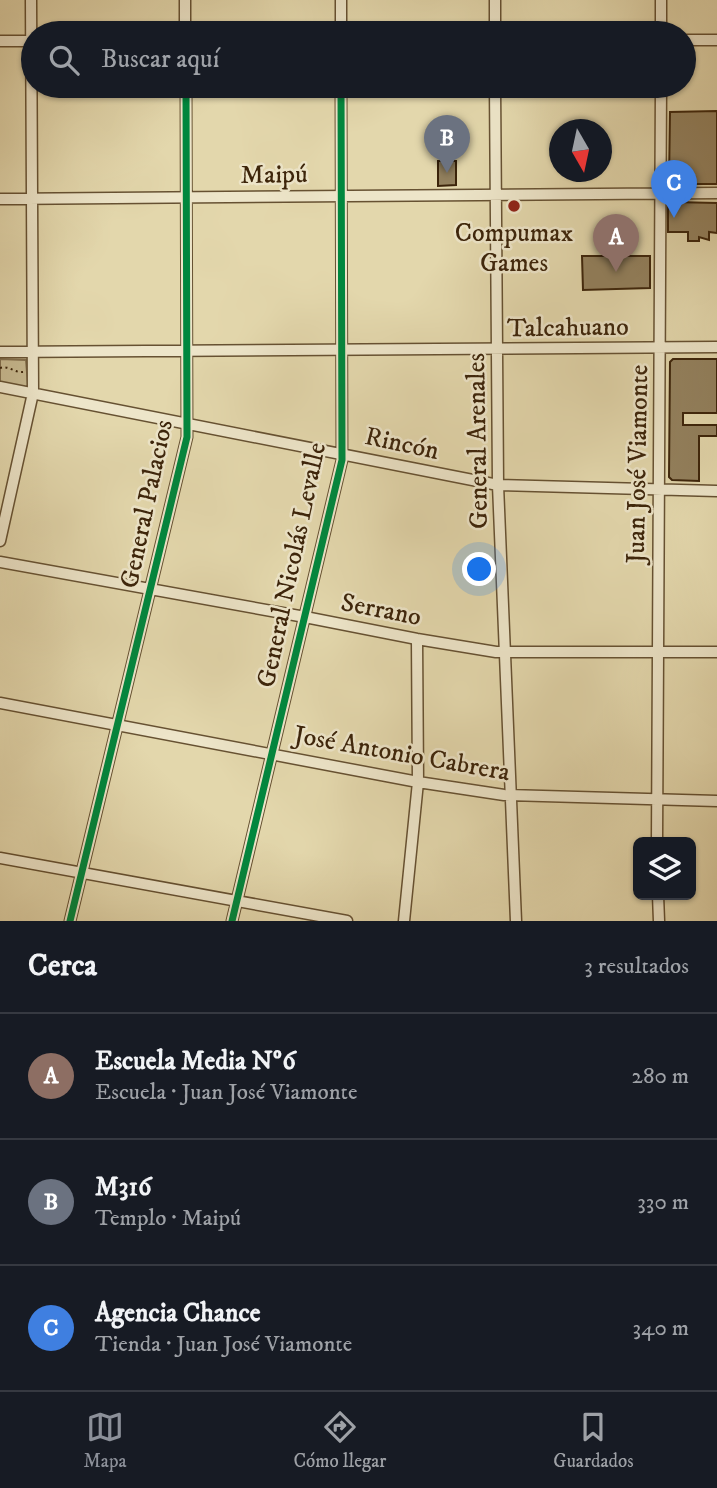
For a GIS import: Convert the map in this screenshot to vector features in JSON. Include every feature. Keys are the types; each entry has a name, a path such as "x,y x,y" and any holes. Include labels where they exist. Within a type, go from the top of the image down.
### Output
{"street":[{"path":"31,0 32,21"},
{"path":"185,21 186,0"},
{"path":"341,0 341,21"},
{"path":"495,0 495,21"},
{"path":"661,0 661,21"},
{"path":"696,40 717,40"},
{"path":"0,41 21,41"},
{"path":"0,541 33,393 32,98"},
{"name":"General Palacios","path":"70,921 187,437 186,98"},
{"name":"General Nicolás Levalle","path":"232,921 342,453 341,98"},
{"name":"General Arenales","path":"495,98 498,485 516,921"},
{"name":"Juan José Viamonte","path":"657,837 661,98"},
{"name":"Maipú","path":"0,199 717,193"},
{"name":"Talcahuano","path":"0,352 717,348"},
{"name":"Rincón","path":"0,387 498,485 717,491"},
{"name":"Serrano","path":"0,562 417,639 504,652 717,652"},
{"path":"404,921 418,782 417,639"},
{"name":"José Antonio Cabrera","path":"0,704 418,782 510,796 717,801"},
{"path":"0,858 347,921"},
{"path":"658,900 659,921"}],"path":[{"path":"0,368 8,367 19,372 33,367"}],"shaded area":[{"path":"0,359 26,360 26,388 0,383"}],"building":[{"path":"717,111 717,184 671,184 670,112"},
{"path":"438,161 456,161 456,185 438,186"},
{"path":"673,202 717,203 717,233 709,232 709,240 699,237 699,241 688,241 688,232 668,232 668,206"},
{"path":"582,256 650,256 650,288 583,290"},
{"path":"673,359 717,359 717,413 683,413 683,425 717,425 717,436 699,436 699,481 672,480 669,477 670,362"}],"cycle path":[{"path":"70,921 187,437 186,98"},
{"path":"232,921 342,460 341,98"}],"place":[{"name":"M316","path":"447,173"},
{"name":"Compumax Games","path":"514,206"},
{"name":"Agencia Chance","path":"674,218"},
{"name":"Escuela Media Nº6","path":"616,272"}]}
